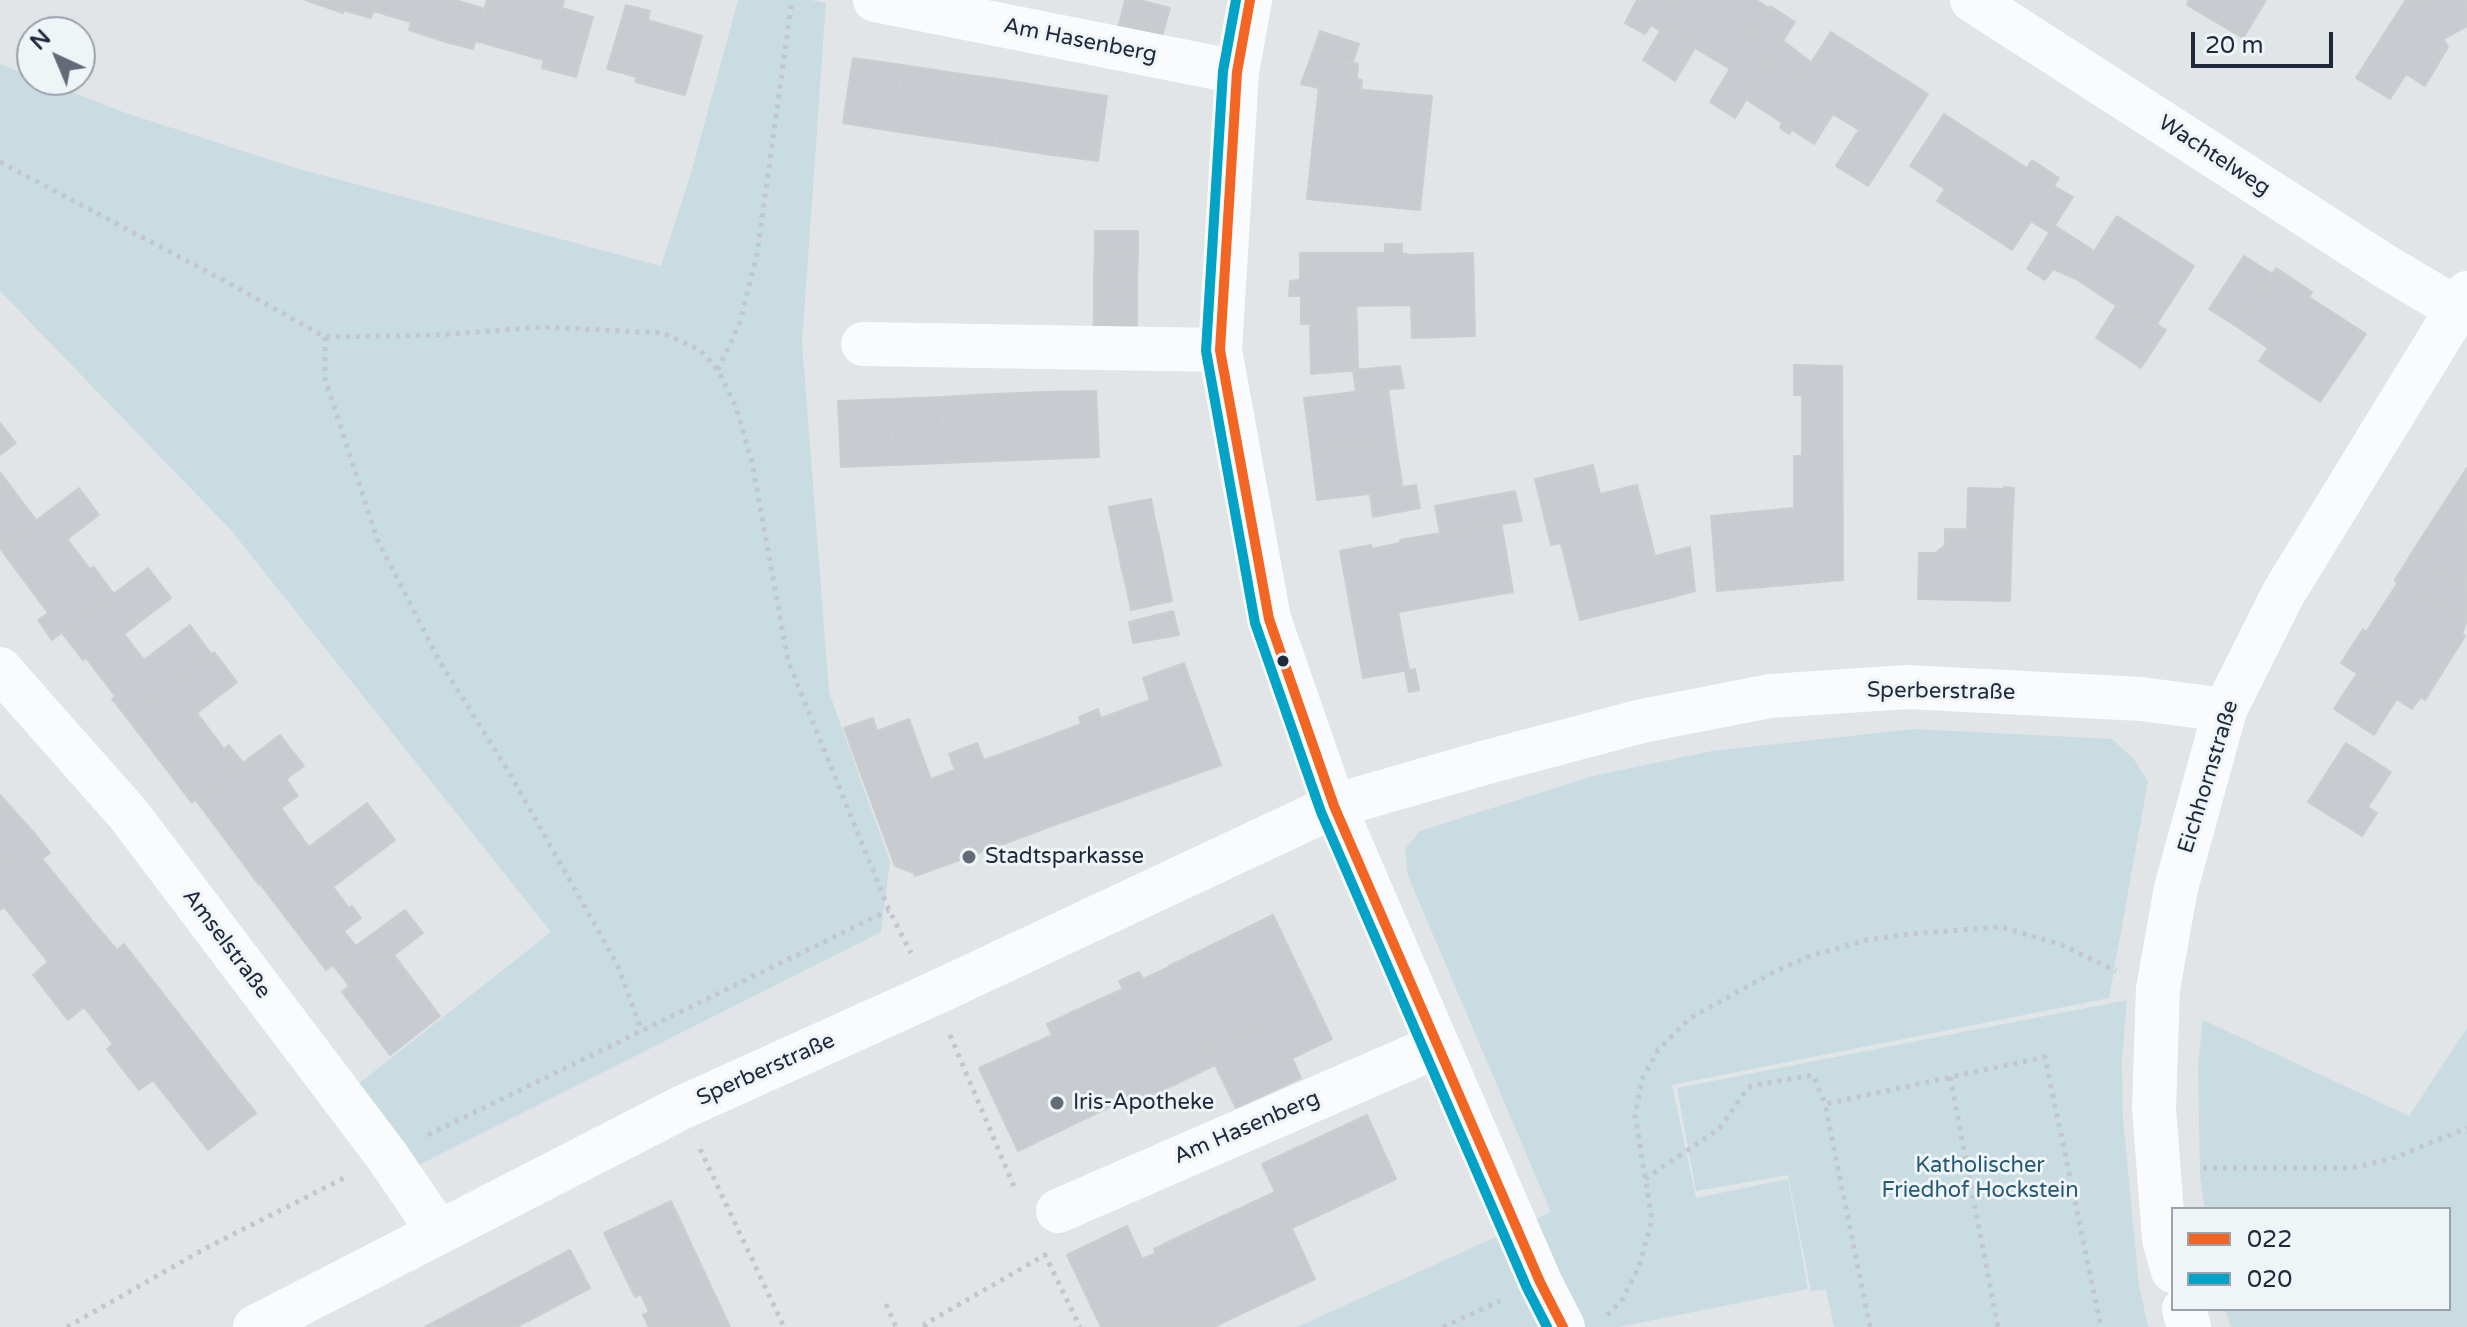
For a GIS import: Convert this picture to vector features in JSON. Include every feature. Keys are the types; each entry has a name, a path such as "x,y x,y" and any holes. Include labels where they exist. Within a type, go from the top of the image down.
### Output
{"street":[{"name":"Am Hasenberg","path":"875,0 1237,72"},
{"path":"1250,0 1237,72 1220,350 1269,619 1334,806 1540,1282 1584,1322"},
{"name":"Wachtelweg","path":"1972,0 2388,268 2462,301"},
{"name":"Eichhornstraße","path":"2171,1264 2164,1239 2154,1108 2158,989 2176,888 2225,710 2283,594 2462,301"},
{"path":"863,344 1220,350"},
{"name":"Amselstraße","path":"0,669 129,815 387,1156 438,1231"},
{"name":"Sperberstraße","path":"255,1327 681,1108 1334,806 1642,721 1770,696 1907,687 2141,699 2225,710"},
{"name":"Am Hasenberg","path":"1058,1211 1437,1046"}],"path":[{"path":"718,370 740,322 757,254 792,0"},
{"path":"0,162 325,337 439,335 542,327 663,333 701,351 718,370 736,407 752,462 788,661 889,910 933,994 1011,1181"},
{"path":"325,337 325,379 378,541 440,662 510,774 618,966 641,1029"},
{"path":"67,1327 208,1247 387,1156 889,910"},
{"path":"1584,1322 1622,1300 1639,1267 1652,1220 1635,1115 1637,1097 1642,1079 1658,1050 1690,1018 1810,956 1881,938 2001,927 2062,945 2158,989"},
{"path":"1825,1104 2045,1057 2101,1327"},
{"path":"1644,1179 1719,1129 1748,1088 1813,1075 1825,1104 1870,1327"},
{"path":"1950,1077 1998,1327"},
{"path":"681,1108 784,1327"},
{"path":"2158,1167 2352,1168 2391,1159 2467,1128"},
{"path":"925,1327 925,1324 1045,1255 1080,1327"},
{"path":"1443,1327 1540,1282"},
{"path":"886,1304 896,1327"}],"green space":[{"path":"738,0 811,0 826,3 802,342 829,692 890,862 881,932 419,1165 357,1085 551,932 230,529 0,291 0,64 16,70 16,96 82,96 292,167 661,266 691,173"},
{"path":"1914,729 2112,739 2133,758 2148,781 2109,998 1672,1085 1696,1198 1788,1179 1808,1289 1619,1327 1297,1327 1551,1212 1408,876 1405,849 1420,831 1593,776 1712,751"},
{"name":"Katholischer Friedhof Hockstein","path":"2127,1000 2122,1061 2123,1119 2139,1285 2148,1327 1834,1327 1826,1290 1811,1291 1788,1175 1696,1191 1677,1088"},
{"path":"2203,1020 2409,1116 2467,1028 2467,1327 2231,1327 2226,1311 2451,1311 2451,1207 2205,1207 2200,1176 2198,1064"}],"building":[{"path":"305,0 346,0 343,13"},
{"path":"346,0 376,0 371,18 343,10"},
{"path":"376,0 458,0 446,42 409,30 411,22 373,11"},
{"path":"487,0 564,0 547,61 476,41"},
{"path":"1125,0 1139,0 1170,8 1164,29 1121,17"},
{"path":"1637,0 1667,0 1656,18 1665,23 1660,31 1651,25 1645,34 1625,23"},
{"path":"1667,0 1756,0 1770,9 1734,66 1656,18"},
{"path":"2189,0 2266,0 2243,38 2187,5"},
{"path":"2467,0 2467,26 2443,39 2448,47 2425,86 2406,74 2390,99 2356,78 2405,1"},
{"path":"458,1 485,9 473,49 446,42"},
{"path":"626,5 650,11 648,20 702,36 685,95 635,82 637,77 607,69"},
{"path":"1770,6 1795,22 1777,50 1753,35"},
{"path":"562,8 593,17 576,77 542,68 544,60 547,61"},
{"path":"1121,17 1164,29 1159,50 1115,38"},
{"path":"1665,23 1734,66 1753,35 1777,50 1735,118 1710,102 1730,69 1695,48 1675,81 1643,60"},
{"path":"1320,31 1359,44 1352,64 1313,51"},
{"path":"1831,32 1928,94 1868,186 1836,166 1859,130 1833,114 1814,144 1792,130 1789,134 1780,128 1782,123 1775,118"},
{"path":"1783,41 1811,62 1800,80 1771,61"},
{"path":"1313,51 1358,64 1357,79 1362,80 1361,90 1301,84"},
{"path":"853,58 903,65 893,131 843,123"},
{"path":"1771,61 1800,80 1775,118 1747,100"},
{"path":"903,65 954,73 945,139 893,131"},
{"path":"954,73 1005,80 995,146 945,139"},
{"path":"1005,80 1055,88 1045,154 995,146"},
{"path":"1319,86 1432,96 1420,210 1307,199"},
{"path":"1055,88 1107,96 1098,161 1045,154"},
{"path":"1944,114 1979,137 1945,189 1910,166"},
{"path":"1979,137 2054,186 2012,250 1937,201"},
{"path":"2032,160 2059,178 2054,186 2027,168"},
{"path":"2054,186 2073,197 2050,233 2031,221"},
{"path":"2117,216 2194,266 2153,330 2076,279"},
{"path":"2054,225 2094,251 2076,279 2053,269 2045,280 2027,269"},
{"path":"1095,231 1138,231 1138,253 1095,252"},
{"path":"1385,244 1402,244 1402,253 1410,255 1473,253 1475,336 1412,338 1411,305 1356,306 1357,324 1301,324 1301,296 1289,296 1290,281 1300,280 1300,253 1385,253"},
{"path":"1095,252 1138,253 1137,274 1094,274"},
{"path":"2244,256 2274,275 2239,328 2209,309"},
{"path":"2276,268 2312,292 2309,297 2366,334 2320,402 2259,361 2268,348 2239,328"},
{"path":"1094,274 1137,274 1137,295 1094,294"},
{"path":"1094,294 1137,295 1137,315 1094,315"},
{"path":"2116,306 2153,330 2157,324 2166,330 2141,368 2096,338"},
{"path":"1094,315 1137,315 1137,337 1093,337"},
{"path":"1310,324 1357,324 1358,370 1311,374"},
{"path":"1794,365 1842,366 1843,580 1717,591 1711,516 1794,508 1794,456 1802,456 1802,395 1794,395"},
{"path":"1400,366 1404,388 1356,392 1353,370"},
{"path":"1388,388 1395,439 1311,450 1304,398"},
{"path":"1096,391 1099,457 1047,459 1044,392"},
{"path":"1044,392 1047,459 996,461 993,394"},
{"path":"993,394 996,461 945,463 942,397"},
{"path":"942,397 945,463 893,465 891,399"},
{"path":"891,399 893,465 841,467 838,401"},
{"path":"0,423 16,443 0,455"},
{"path":"1395,439 1403,490 1317,500 1311,450"},
{"path":"1593,465 1600,494 1637,485 1666,599 1580,620 1561,543 1551,545 1535,479"},
{"path":"2467,468 2467,527 2440,509"},
{"path":"0,472 36,520 0,548"},
{"path":"1416,485 1420,508 1373,517 1370,494 1403,490 1402,487"},
{"path":"79,488 99,515 67,539 113,593 52,640 38,620 48,613 0,548"},
{"path":"1968,488 2014,488 2012,530 1967,530"},
{"path":"1515,491 1522,521 1440,533 1435,506"},
{"path":"1151,499 1155,520 1113,528 1109,507"},
{"path":"2440,509 2467,527 2467,585 2413,551"},
{"path":"1155,520 1160,541 1118,549 1113,528"},
{"path":"1501,522 1513,592 1478,598 1466,529"},
{"path":"1466,529 1478,598 1398,612 1409,670 1363,678 1340,551 1371,545 1372,549 1400,543 1400,540"},
{"path":"1945,529 2012,530 2010,601 1918,599 1919,553 1936,553 1945,545"},
{"path":"1160,541 1164,561 1122,570 1118,549"},
{"path":"1690,547 1695,591 1666,599 1655,556"},
{"path":"2413,551 2467,586 2467,620 2395,580"},
{"path":"1164,561 1168,581 1127,590 1122,570"},
{"path":"148,568 171,598 124,634 144,660 190,625 211,654 127,718 112,699 116,697 62,633"},
{"path":"2395,580 2467,620 2462,634 2465,636 2425,700 2421,697 2412,709 2341,663 2363,629 2366,632 2397,584"},
{"path":"1168,581 1172,601 1131,610 1127,590"},
{"path":"1173,611 1179,635 1133,643 1129,622"},
{"path":"214,652 237,682 197,713 224,749 229,745 243,763 192,803 127,718"},
{"path":"1184,663 1221,765 1060,823 1031,743 1081,724 1079,717 1098,709 1101,718 1150,700 1143,678"},
{"path":"1415,669 1419,690 1409,692 1405,671"},
{"path":"2357,674 2397,699 2384,719 2344,693"},
{"path":"2344,693 2384,719 2374,735 2334,709"},
{"path":"873,718 877,731 909,719 960,860 915,876 895,866 844,728"},
{"path":"280,735 304,766 286,779 298,796 281,808 309,847 259,885 195,799"},
{"path":"977,743 984,760 1031,743 1060,823 960,860 931,779 955,770 949,754"},
{"path":"2346,743 2391,772 2368,807 2377,813 2362,836 2308,802"},
{"path":"0,795 37,836 0,868"},
{"path":"367,803 395,840 333,887 361,918 344,931 356,946 326,970 260,884"},
{"path":"37,836 50,853 42,859 94,923 48,962 4,907 0,910 0,868"},
{"path":"405,910 423,933 394,955 440,1016 390,1055 342,992 349,986 345,980 377,956 364,940"},
{"path":"1273,915 1332,1039 1282,1063 1264,1024 1208,1050 1169,966"},
{"path":"94,923 117,950 124,944 168,1000 113,1044 84,1007 68,1020 33,975"},
{"path":"364,940 377,956 345,980 332,964"},
{"path":"1169,967 1215,1065 1130,1106 1083,1007 1123,989 1119,981 1139,972 1143,979"},
{"path":"168,1000 256,1113 208,1150 153,1080 139,1090 107,1049"},
{"path":"1083,1007 1126,1099 1018,1151 979,1068 1052,1035 1047,1024"},
{"path":"1264,1024 1282,1063 1292,1058 1301,1078 1236,1108 1208,1050"},
{"path":"1367,1115 1396,1179 1292,1228 1262,1164"},
{"path":"1275,1192 1315,1279 1230,1319 1189,1232"},
{"path":"671,1201 730,1327 649,1327 643,1315 649,1312 641,1294 635,1297 604,1233"},
{"path":"1127,1226 1142,1259 1156,1253 1154,1249 1189,1232 1230,1319 1214,1327 1101,1327 1067,1255"},
{"path":"570,1250 590,1288 517,1327 425,1327"}],"transit line":[{"name":"020","path":"1236,0 1223,71 1206,351 1255,623 1321,812 1527,1288 1547,1327"},
{"name":"022","path":"1250,0 1237,72 1220,350 1269,619 1334,806 1540,1282 1563,1327"}],"place":[{"name":"Stadtsparkasse","path":"969,857"},
{"name":"Iris-Apotheke","path":"1057,1103"}]}
